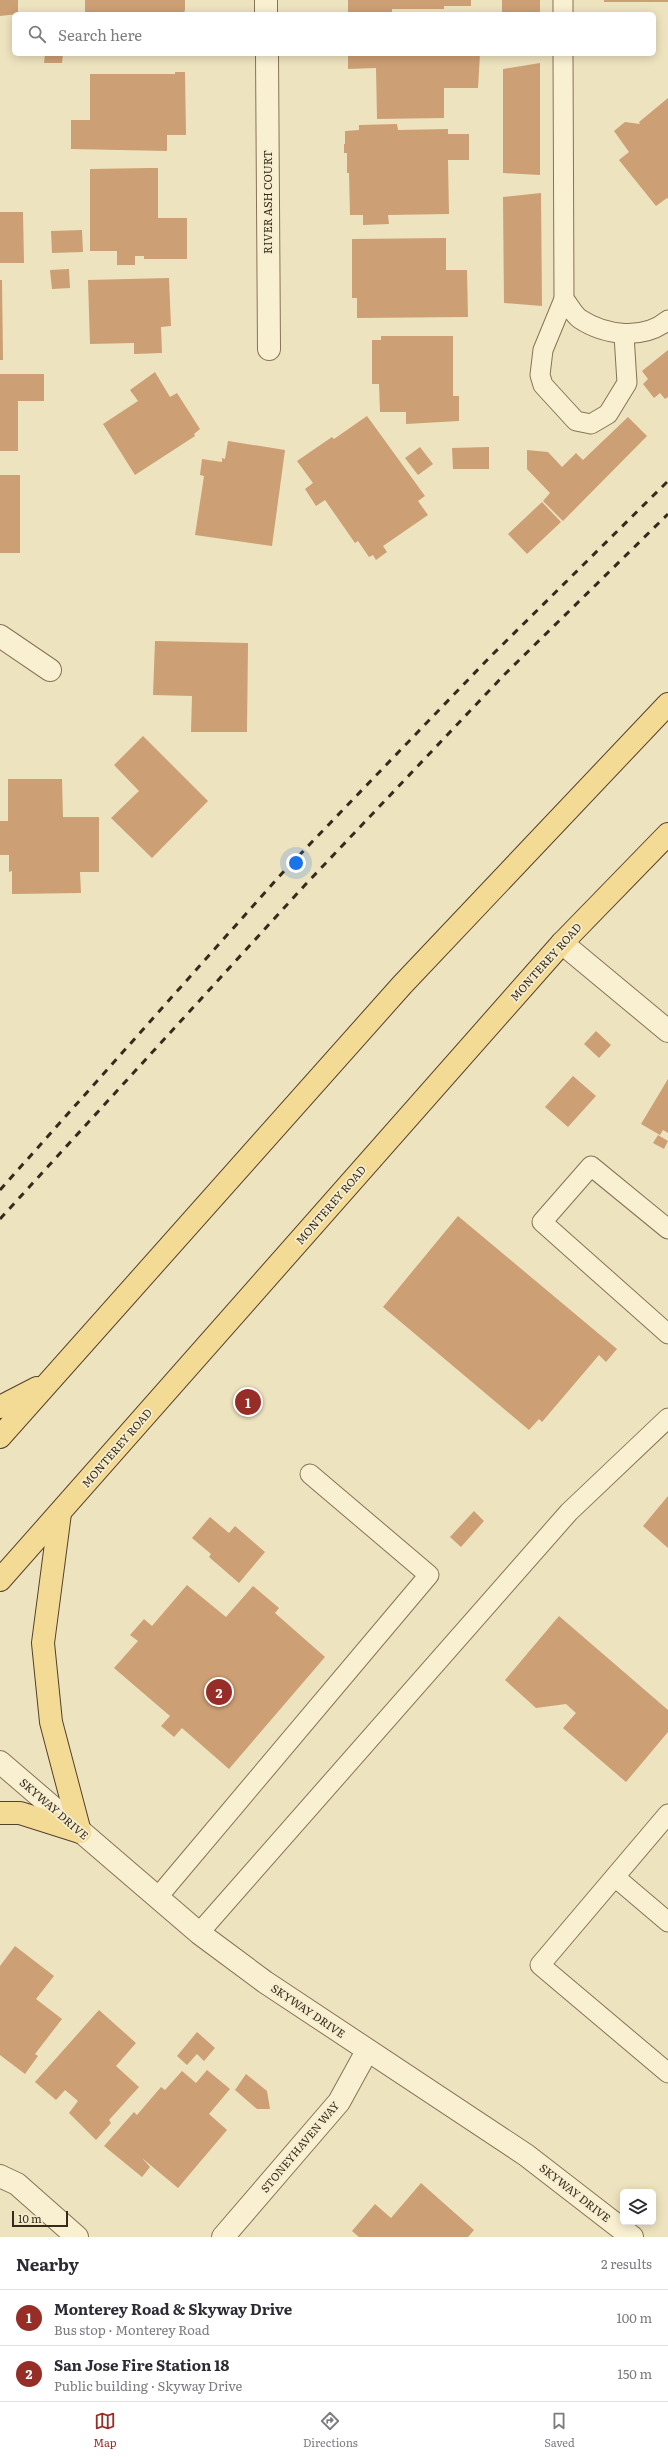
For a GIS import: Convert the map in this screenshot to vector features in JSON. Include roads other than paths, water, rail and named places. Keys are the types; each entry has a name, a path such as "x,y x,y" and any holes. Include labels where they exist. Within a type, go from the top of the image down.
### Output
{"main road":[{"path":"0,1437 402,985 668,704"},
{"name":"MONTEREY ROAD","path":"0,1580 562,943 668,834"},
{"path":"0,1407 49,1382"},
{"path":"60,1513 43,1643 51,1722 80,1832"},
{"path":"0,1812 20,1813 80,1832"}],"street":[{"path":"266,0 266,12"},
{"name":"RIVER ASH COURT","path":"267,56 269,349"},
{"path":"0,636 50,670"},
{"path":"562,943 668,1031"},
{"name":"SKYWAY DRIVE","path":"0,1762 199,1933 266,1982 367,2051 526,2155 632,2237"},
{"name":"STONEYHAVEN WAY","path":"223,2237 339,2102 367,2051"},
{"path":"0,2176 17,2184 77,2237"}],"lane":[{"path":"563,0 563,12"},
{"path":"564,56 564,299 543,350 540,375 543,385 576,421 591,424 608,414 627,383 624,335"},
{"path":"564,299 579,318 624,335 658,329 668,320"},
{"path":"668,1229 591,1166 542,1222 668,1334"},
{"path":"199,1933 569,1512 668,1418"},
{"path":"157,1898 429,1575 310,1474"},
{"path":"668,1814 540,1965 668,2073"},
{"path":"615,1877 668,1922"}],"railway":[{"path":"0,1190 285,870 490,657 668,481"},
{"path":"0,1219 305,885 505,674 668,514"}],"place":[{"name":"Monterey Road & Skyway Drive","path":"248,1402"},
{"name":"San Jose Fire Station 18","path":"219,1692"}]}
